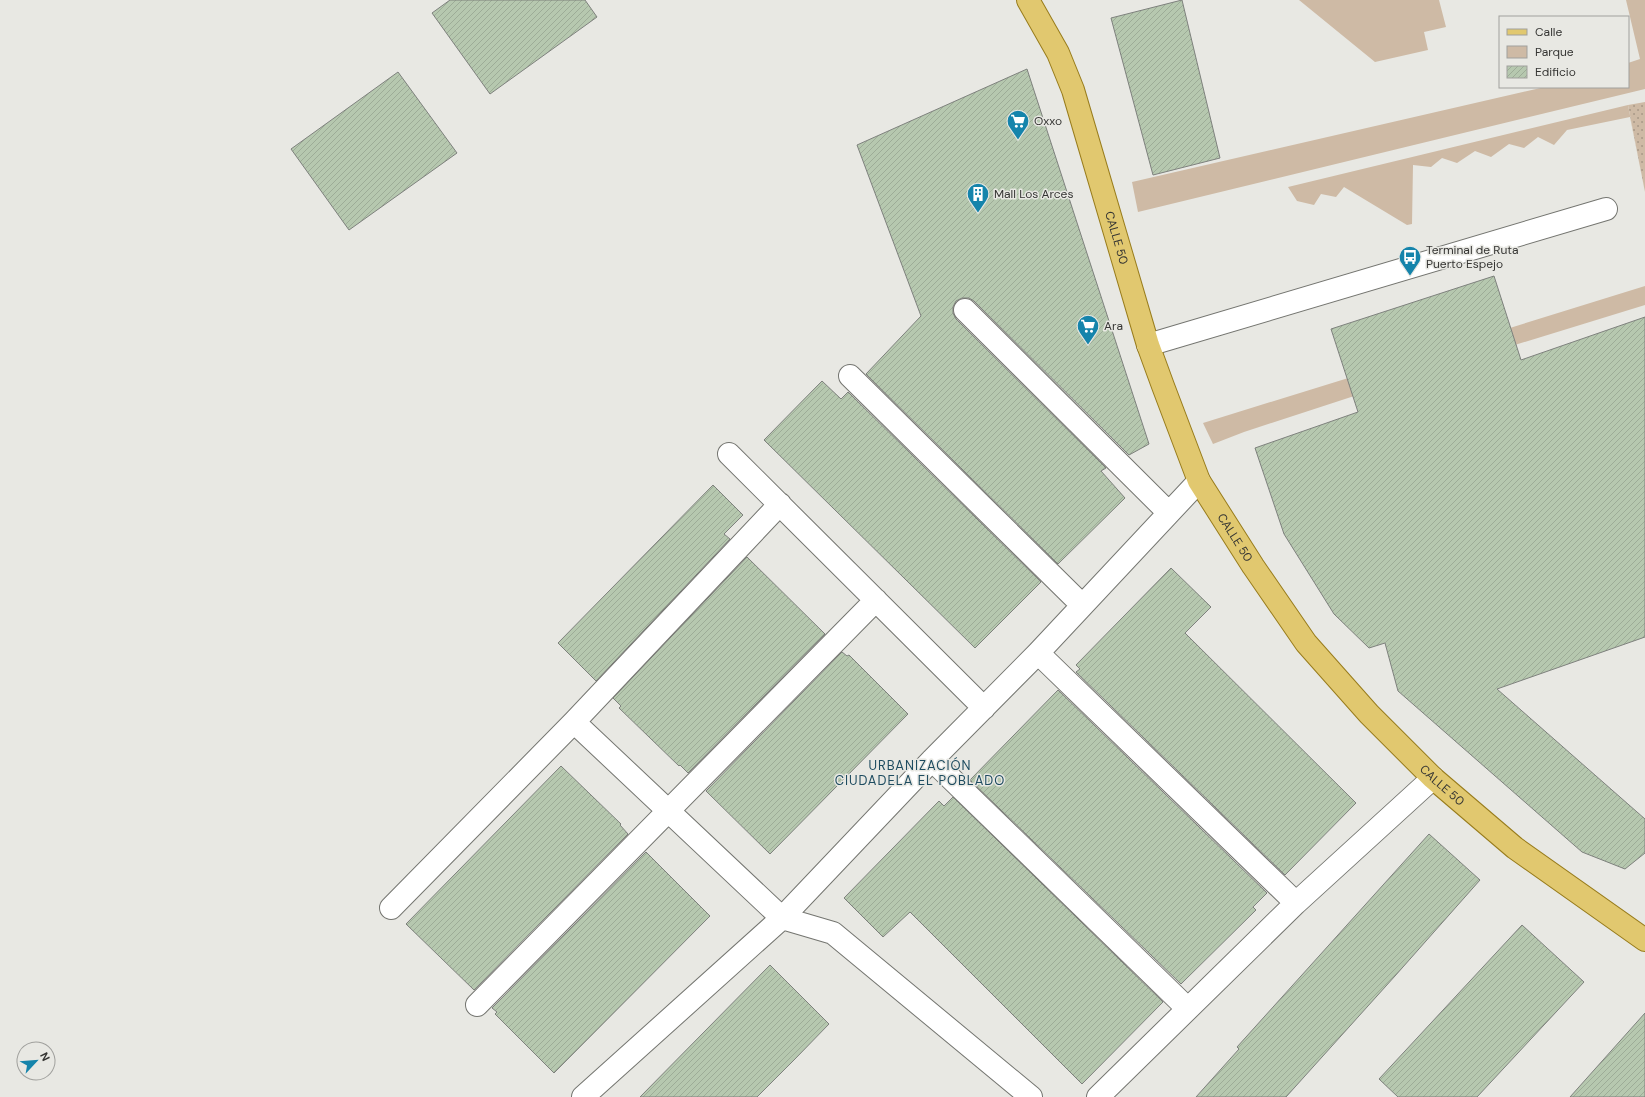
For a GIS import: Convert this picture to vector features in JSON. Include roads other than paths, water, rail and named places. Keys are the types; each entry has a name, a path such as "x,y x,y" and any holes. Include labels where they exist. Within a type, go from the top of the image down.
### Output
{"main road":[{"name":"CALLE 50","path":"1028,0 1058,53 1073,90 1148,345 1199,481 1253,566 1306,643 1369,714 1433,778 1515,848 1645,940"}],"street":[{"path":"1148,345 1606,209"},
{"path":"965,310 1169,513"},
{"path":"850,376 1082,605"},
{"path":"730,454 984,708"},
{"path":"583,1097 782,918 932,760 1038,653 1199,481"},
{"path":"391,908 574,722 780,504"},
{"path":"477,1005 876,600"},
{"path":"1038,653 1296,903"},
{"path":"574,722 782,918 833,933 1031,1097"},
{"path":"932,760 1187,1008"},
{"path":"1098,1097 1187,1008 1296,903 1433,778"}],"place":[{"name":"Oxxo","path":"1018,140"},
{"name":"Mall Los Arces","path":"978,214"},
{"name":"Terminal de Ruta Puerto Espejo","path":"1410,276"},
{"name":"Ara","path":"1088,346"}],"district":[{"name":"URBANIZACIÓN CIUDADELA EL POBLADO","path":"920,772"}]}
